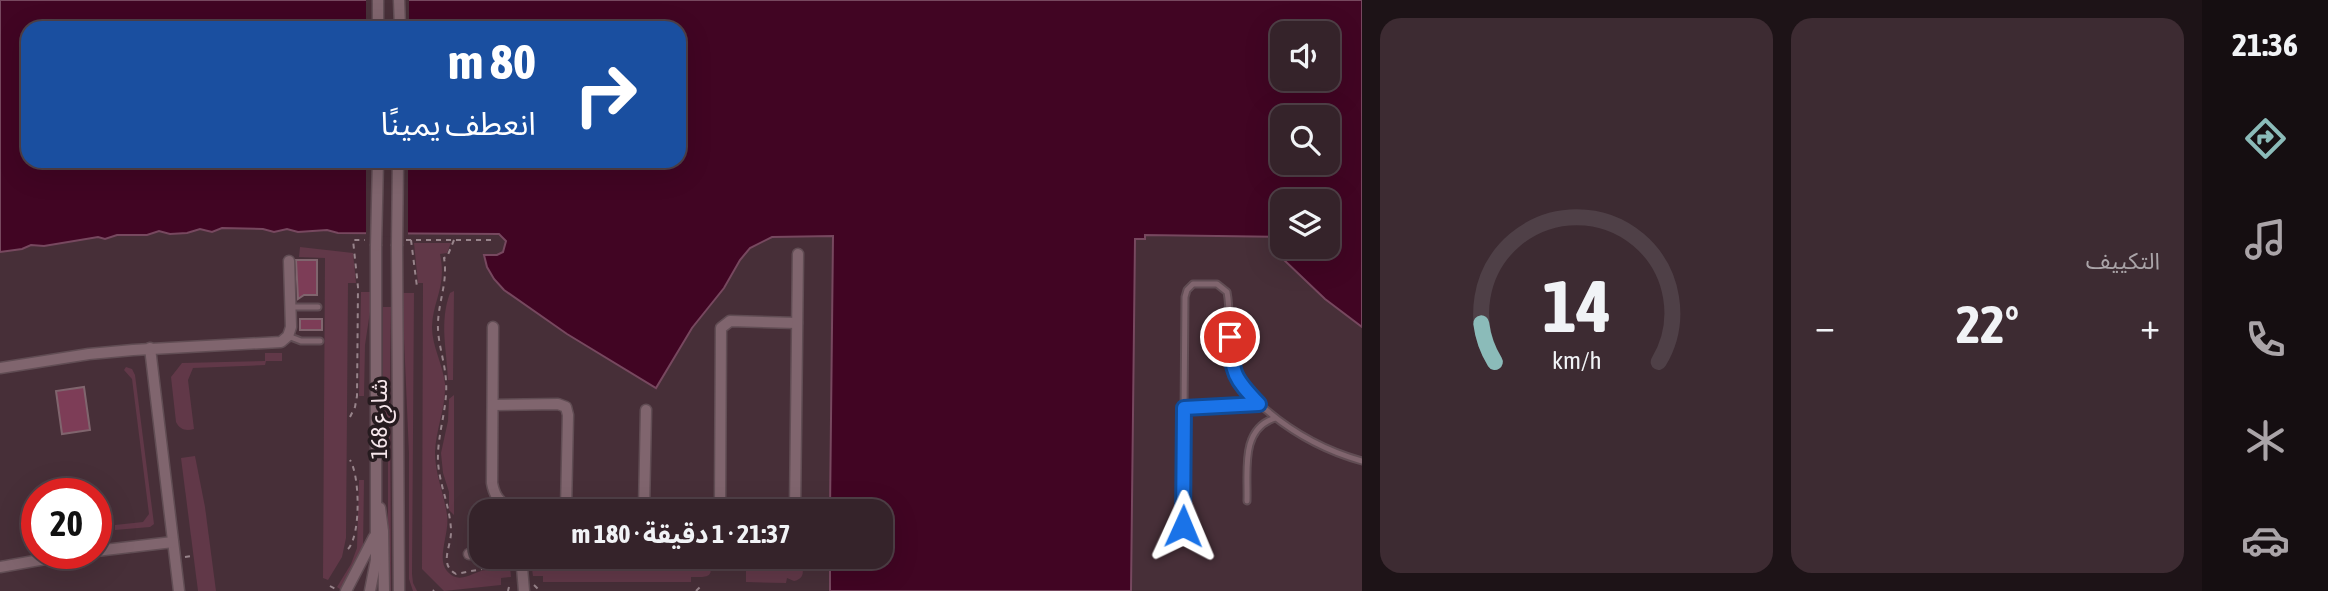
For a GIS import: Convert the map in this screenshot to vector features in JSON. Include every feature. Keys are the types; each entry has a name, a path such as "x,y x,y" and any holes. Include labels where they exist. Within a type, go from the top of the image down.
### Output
{"street":[{"path":"378,0 378,21"},
{"path":"399,0 400,21"},
{"name":"شارع 168","path":"370,591 376,559 378,168"},
{"name":"شارع 168","path":"398,168 399,586"},
{"path":"795,499 798,254"},
{"path":"0,368 89,354 150,348 281,342 288,336 291,327 289,261"},
{"path":"720,499 721,328 730,321 797,323"},
{"path":"493,327 493,489 498,499"},
{"path":"150,348 179,591"},
{"path":"493,405 558,404 566,407 566,499"},
{"path":"644,499 646,410"},
{"name":"شارع 168","path":"375,488 383,531 384,591"},
{"path":"346,591 375,533"},
{"path":"112,549 173,542"},
{"path":"0,567 21,563"},
{"path":"522,569 524,591"},
{"path":"399,586 406,591"}],"lane":[{"path":"1183,526 1186,293 1189,287 1196,283 1217,284 1227,292 1231,366 1241,386 1275,418 1309,440 1362,461"},
{"path":"291,307 318,307"},
{"path":"288,336 301,341 320,341"},
{"path":"1184,408 1259,404"},
{"path":"1247,501 1251,436 1261,424 1275,418"}],"path":[{"path":"411,240 417,287"},
{"path":"454,240 447,257 444,258 445,282 438,320 446,383 446,408 439,439 438,460 451,529 446,561 449,569 456,574 482,569"},
{"path":"350,416 357,396 358,287"},
{"path":"348,549 354,542 356,532 357,475 350,460"},
{"path":"696,591 703,584"},
{"path":"534,585 540,591"},
{"path":"330,586 338,591"},
{"path":"508,591 509,587"}],"shaded area":[{"path":"0,0 1362,0 1362,327 1325,299 1283,259 1340,259 1340,189 1270,189 1270,237 1145,235 1145,239 1135,239 1131,591 830,591 830,569 893,569 893,499 830,499 833,236 772,237 750,248 724,288 692,328 656,388 567,334 504,290 487,267 484,255 503,252 506,241 499,234 338,233 327,230 298,232 287,229 274,232 263,229 222,228 212,232 200,229 170,234 159,231 147,235 117,235 105,239 98,237 44,246 31,245 0,252"},
{"path":"414,243 451,243 447,253 440,254 442,275 432,327 445,384 435,452 447,515 443,560 447,571 462,578 481,571 510,569 511,577 501,578 501,585 444,591 422,569 423,283 418,283"},
{"path":"300,247 353,253 356,283 348,283 346,538 342,557 328,580 323,578 325,258 299,257"},
{"path":"454,291 453,380 448,380 445,315 450,293"},
{"path":"361,292 370,292 371,305 365,345 364,396 359,396"},
{"path":"402,293 414,293 412,574 417,591 413,591 409,579 409,454"},
{"path":"383,307 391,307 391,591 388,591 388,452 383,420"},
{"path":"265,353 282,353 282,361 266,361 265,365 193,368 188,380 194,429 179,427 176,422 171,377 182,363 265,361"},
{"path":"126,367 132,369 135,375 154,524 150,527 115,530 115,525 143,522 149,514 132,379 124,370"},
{"path":"454,395 454,515 449,510 449,492 441,453 448,421 449,399"},
{"path":"195,456 216,591 198,591 181,458"},
{"path":"359,480 364,480 363,550 341,590 337,587 357,548"},
{"path":"532,569 711,570 709,575 691,577 691,582 543,582 543,576 533,576"},
{"path":"802,569 803,573 794,581 787,578 786,583 746,582 746,570"}],"pier":[{"path":"366,0 409,0 409,21 366,21"},
{"path":"366,168 408,168 408,237 366,236"}],"building":[{"path":"296,260 317,260 317,295 304,295 298,299"},
{"path":"300,319 322,319 322,330 300,330"},
{"path":"84,387 90,430 62,434 56,391"}],"route":[{"path":"1183,526 1184,408 1259,404 1237,380 1231,366 1230,337"}]}
